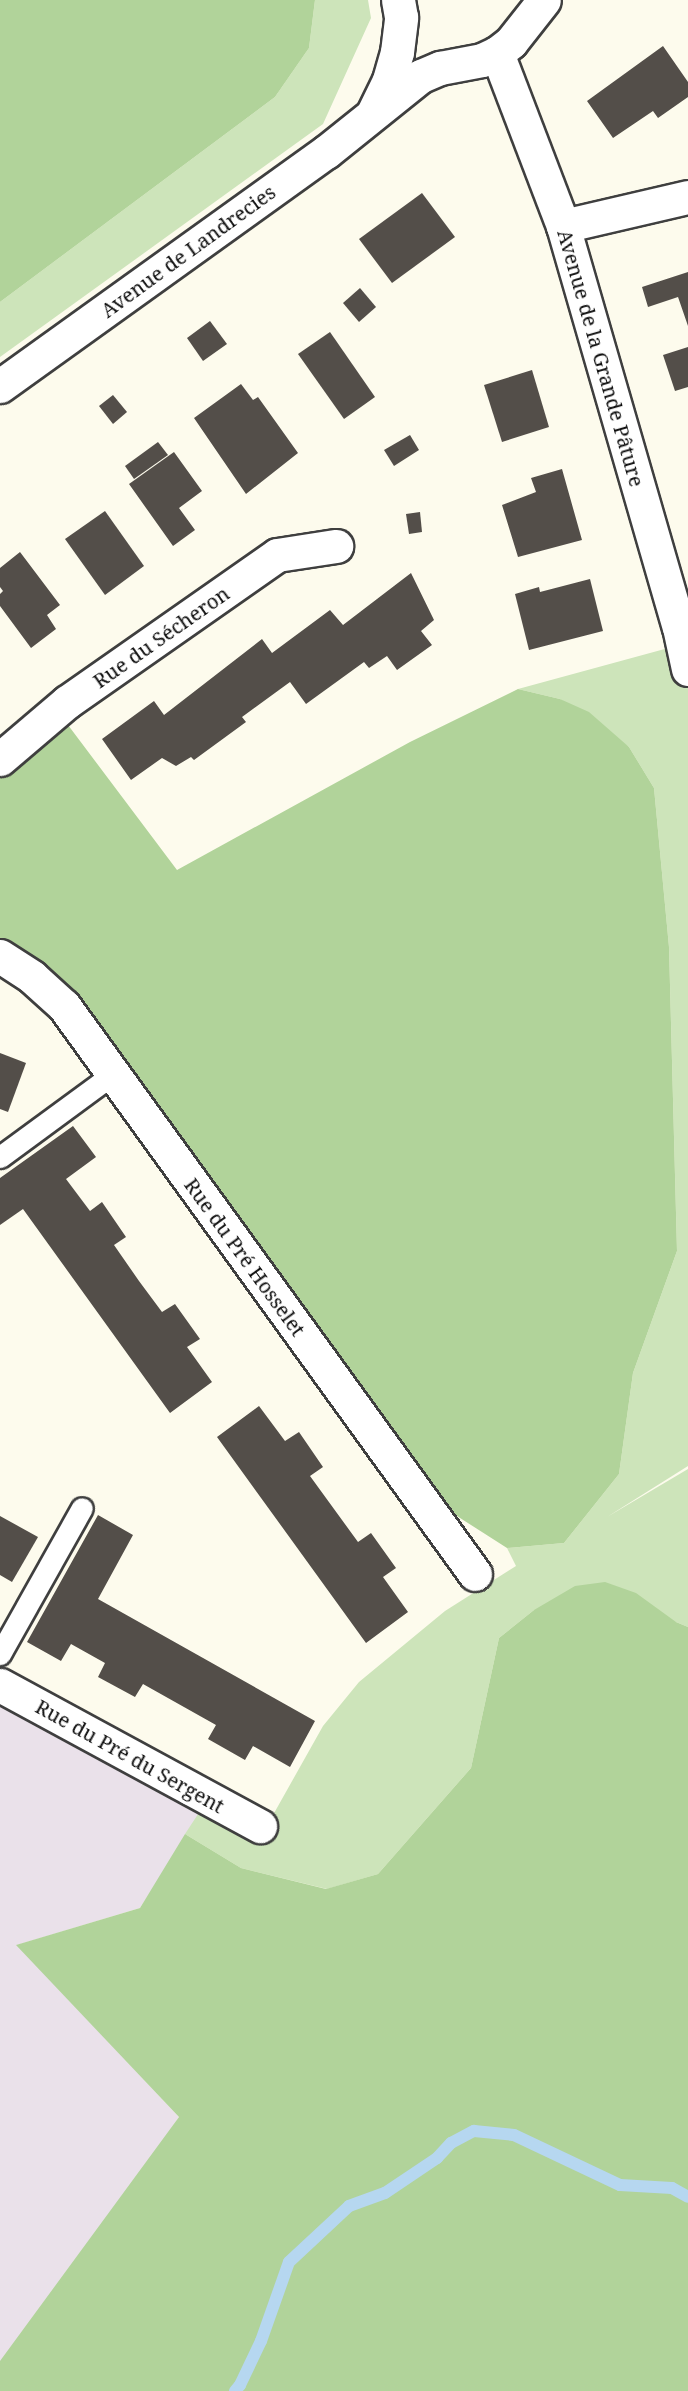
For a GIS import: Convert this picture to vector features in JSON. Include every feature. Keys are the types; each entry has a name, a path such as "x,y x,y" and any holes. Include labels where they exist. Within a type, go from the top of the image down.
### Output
{"street":[{"path":"504,47 522,25 527,0"},
{"path":"504,47 544,0"},
{"path":"399,8 410,36 426,51 444,60 465,63"},
{"path":"373,112 389,80 397,52 399,8"},
{"name":"Avenue de Landrecies","path":"0,386 326,152 373,112 421,76 440,68 482,60 504,47"},
{"name":"Avenue de la Grande Pâture","path":"504,47 563,226 679,627 688,669"},
{"path":"563,226 688,197"},
{"name":"Rue du Sécheron","path":"0,759 68,702 277,555 336,546"},
{"name":"Rue du Pré Hosselet","path":"0,956 32,977 64,1006 475,1574"},
{"name":"Rue du Pré du Sergent","path":"0,1685 260,1826"}],"lane":[{"path":"0,1157 112,1074"},
{"path":"0,1653 82,1508"}],"shaded area":[{"path":"0,1685 210,1799 140,1908 17,1945 179,2117 0,2391"}],"green space":[{"path":"0,0 315,0 309,48 275,97 0,302"},
{"path":"315,0 368,0 371,18 323,124 0,357 0,302 275,97 309,48"},
{"path":"683,644 688,669 688,1466 607,1517 688,1469 688,1627 676,1622 534,1610 499,1638 471,1768 378,1874 327,1889 241,1868 185,1834 204,1805 264,1831 323,1726 359,1682 445,1611 516,1566 507,1548 564,1543 619,1474 633,1373 677,1251 669,947 654,788 629,747 560,699 518,689"},
{"path":"518,689 560,699 589,712 629,747 654,788 669,947 677,1251 633,1373 619,1474 564,1543 507,1548 446,1509 91,1011 42,968 0,946 0,774 65,721 177,870 410,742"},
{"path":"605,1582 636,1593 676,1622 688,1627 688,2391 0,2391 0,2361 179,2117 16,1945 140,1908 185,1834 241,1868 326,1889 378,1874 471,1768 499,1638 534,1610 575,1586"}],"building":[{"path":"663,46 688,82 688,97 658,118 653,111 613,138 587,101"},
{"path":"422,193 455,237 392,283 359,239"},
{"path":"688,272 688,326 678,297 648,307 642,287"},
{"path":"360,288 376,307 359,322 343,303"},
{"path":"210,321 227,344 203,361 187,338"},
{"path":"330,332 375,397 344,419 298,354"},
{"path":"688,347 688,387 675,391 663,355"},
{"path":"532,370 549,427 502,442 484,385"},
{"path":"241,384 253,400 258,397 298,453 246,494 194,418"},
{"path":"113,395 127,412 113,424 99,406"},
{"path":"410,435 419,450 394,466 384,450"},
{"path":"158,442 168,455 134,479 125,466"},
{"path":"174,452 202,491 179,508 195,530 173,546 129,484"},
{"path":"562,469 582,540 518,557 502,505 536,492 531,478"},
{"path":"105,511 144,566 105,595 65,539"},
{"path":"420,512 422,532 409,534 406,514"},
{"path":"20,552 60,605 47,615 56,629 31,648 0,606 0,594 3,591 0,587 0,568"},
{"path":"411,573 434,620 421,631 432,645 397,670 387,656 369,668 364,662 306,704 290,682 242,717 246,722 194,760 191,757 176,766 162,758 131,780 102,739 154,701 164,715 262,639 272,653 330,610 343,625"},
{"path":"590,579 603,631 529,650 515,594 539,587 540,592"},
{"path":"0,1053 26,1063 8,1112 0,1109"},
{"path":"73,1126 96,1157 66,1179 90,1211 102,1202 126,1237 114,1245 139,1281 162,1312 175,1304 200,1339 187,1347 212,1382 170,1413 23,1209 0,1225 0,1178"},
{"path":"259,1406 285,1441 299,1432 323,1467 310,1476 358,1542 371,1533 396,1568 383,1577 408,1612 366,1643 217,1437"},
{"path":"98,1515 133,1535 98,1599 315,1721 290,1767 253,1746 245,1760 208,1739 216,1725 143,1684 135,1697 98,1677 105,1663 71,1644 61,1661 27,1642"},
{"path":"0,1516 38,1537 12,1582 0,1575"}],"waterway":[{"path":"235,2391 261,2341 289,2262 349,2206 385,2193 437,2158 451,2143 474,2131 514,2135 620,2185 672,2188 688,2197"}]}
